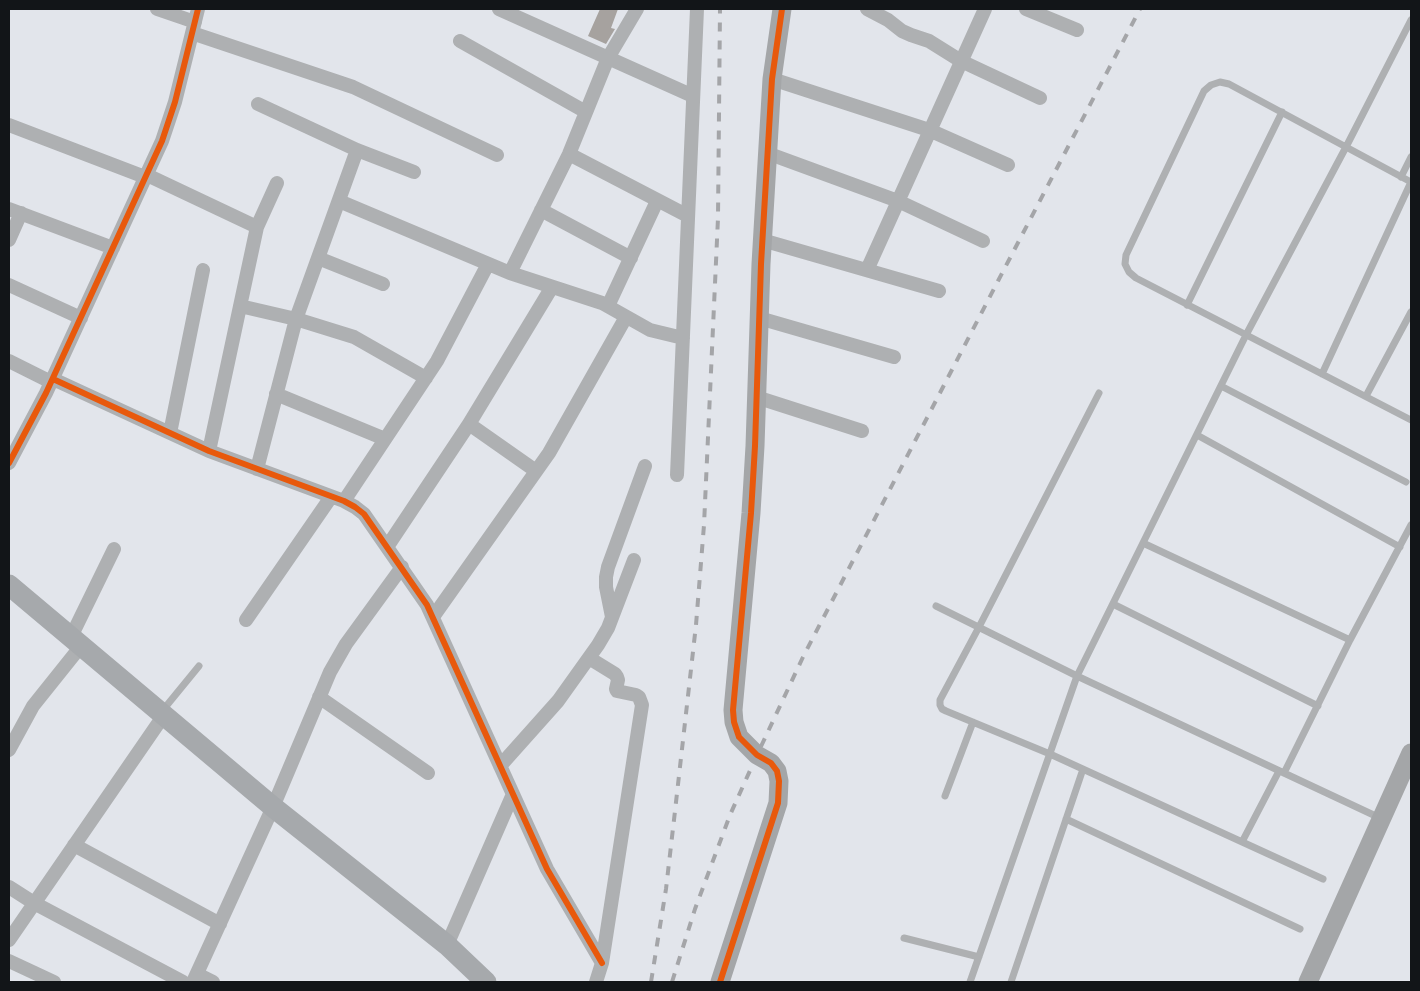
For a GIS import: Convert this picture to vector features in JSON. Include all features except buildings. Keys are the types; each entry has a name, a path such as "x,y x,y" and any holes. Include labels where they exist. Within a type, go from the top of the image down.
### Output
{"main road":[{"path":"9,585 272,807 447,945 486,982"}],"street":[{"path":"157,9 195,21 353,87 497,155"},
{"path":"500,9 693,96"},
{"path":"510,273 569,154 608,58 637,9"},
{"path":"677,474 697,9"},
{"path":"720,982 776,811 779,782 777,771 771,763 757,755 739,737 734,722 733,710 751,513 762,240 772,79 782,9"},
{"path":"867,9 888,20 911,36 929,41 961,61 1040,98"},
{"path":"867,270 985,9"},
{"path":"1026,9 1077,30"},
{"path":"9,463 52,380 162,140 176,102 195,21"},
{"path":"460,40 586,112"},
{"path":"772,79 930,130 1008,165"},
{"path":"258,104 358,150 414,172"},
{"path":"9,125 146,176 257,227"},
{"path":"257,470 296,319 358,150"},
{"path":"767,153 898,201 983,241"},
{"path":"569,154 688,216"},
{"path":"210,451 257,227 277,183"},
{"path":"339,201 510,273 608,306 650,330 683,338"},
{"path":"608,306 657,201"},
{"path":"541,210 631,258"},
{"path":"9,240 15,211 113,248"},
{"path":"762,240 938,291"},
{"path":"318,258 383,284"},
{"path":"246,620 385,439 450,338 488,264"},
{"path":"170,433 203,270"},
{"path":"9,285 81,318"},
{"path":"387,547 469,424 552,287"},
{"path":"240,306 296,319 354,337 426,378"},
{"path":"432,617 549,453 626,317"},
{"path":"759,318 894,357"},
{"path":"9,361 210,451 338,499 355,507 364,514 422,596 551,878 602,963"},
{"path":"276,394 385,439"},
{"path":"756,397 862,431"},
{"path":"469,424 536,471"},
{"path":"612,617 606,587 607,572 645,466"},
{"path":"9,750 33,706 76,642 114,549"},
{"path":"500,766 558,701 604,636 634,560"},
{"path":"213,982 195,978 330,672 346,644 402,567"},
{"path":"588,658 617,677 617,690 636,695 642,701 602,963 596,982"},
{"path":"320,697 428,773"},
{"path":"9,940 162,714"},
{"path":"1308,982 1381,818 1404,784 1411,753"},
{"path":"447,945 513,794"},
{"path":"74,845 220,924"},
{"path":"9,887 34,903 183,982"},
{"path":"9,961 54,982"}],"lane":[{"path":"970,982 1077,676 1246,335 1411,20"},
{"path":"1322,374 1411,182 1228,84 1220,82 1211,84 1204,91 1126,255 1126,264 1129,272 1136,278 1187,305 1411,420"},
{"path":"1187,305 1282,112"},
{"path":"1401,176 1411,157"},
{"path":"1366,396 1411,312"},
{"path":"1221,386 1406,482"},
{"path":"1099,393 940,700 940,705 942,709 1050,754 1323,879"},
{"path":"1197,435 1400,547"},
{"path":"1242,842 1318,706 1350,640 1411,524"},
{"path":"1143,543 1350,640"},
{"path":"1112,604 1318,706"},
{"path":"936,606 1077,676 1381,818"},
{"path":"162,714 199,666"},
{"path":"945,796 973,722"},
{"path":"1010,982 1083,769"},
{"path":"1066,819 1300,929"},
{"path":"904,938 979,957"}],"railway":[{"path":"651,982 666,889 696,625 704,525 718,218 720,9"},
{"path":"672,982 695,909 730,815 803,657 1140,9"}],"cycle path":[{"path":"9,463 46,393 162,141 175,102 198,9"},
{"path":"720,982 778,803 779,781 777,771 771,763 757,755 739,737 734,722 733,710 751,513 761,264 772,79 782,9"},
{"path":"53,379 209,451 344,501 364,514 427,605 547,869 602,963"}]}
